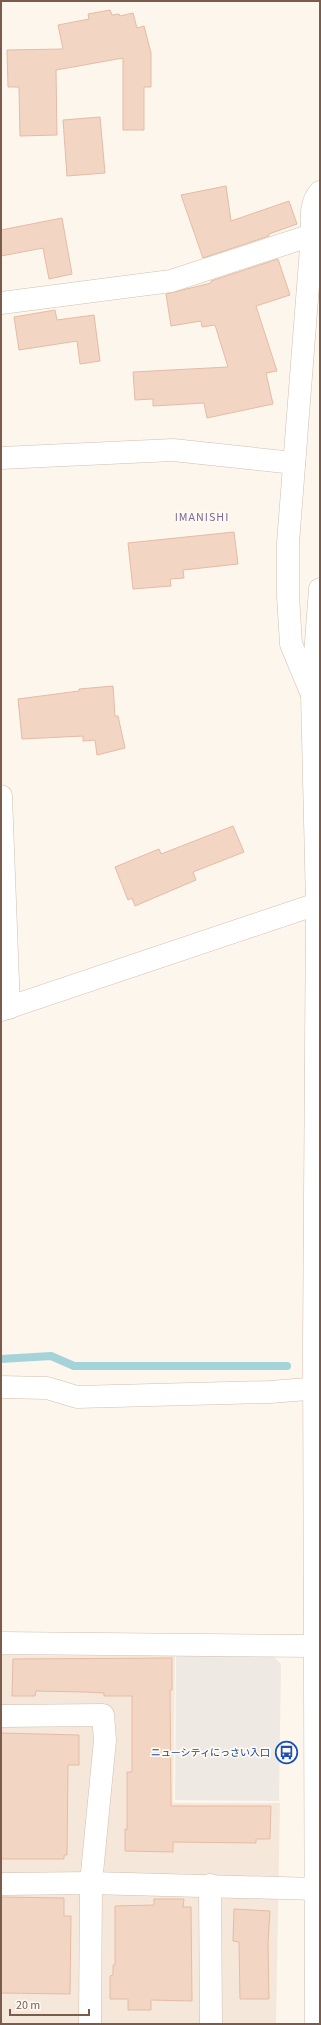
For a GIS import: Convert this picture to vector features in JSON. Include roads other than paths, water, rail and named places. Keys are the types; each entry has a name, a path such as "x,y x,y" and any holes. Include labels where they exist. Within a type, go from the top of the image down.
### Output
{"street":[{"path":"316,687 292,644 288,543 312,235 312,207 315,198 320,192"},
{"path":"1,303 171,281 312,235"},
{"path":"1,458 173,450 294,463"},
{"path":"316,2024 319,903 316,687 320,589"},
{"path":"1,796 5,1009 319,903"},
{"path":"1,1387 47,1388 77,1397 317,1389"},
{"path":"1,1643 316,1646"},
{"path":"1,1716 103,1715 105,1740 91,1883 90,2024"},
{"path":"1,1884 91,1883 317,1889"},
{"path":"210,1885 211,2024"}],"waterway":[{"path":"1,1359 51,1356 74,1366 287,1366"}],"place":[{"name":"ニューシティにっさい入口","path":"286,1753"}],"district":[{"name":"IMANISHI","path":"202,517"}]}
